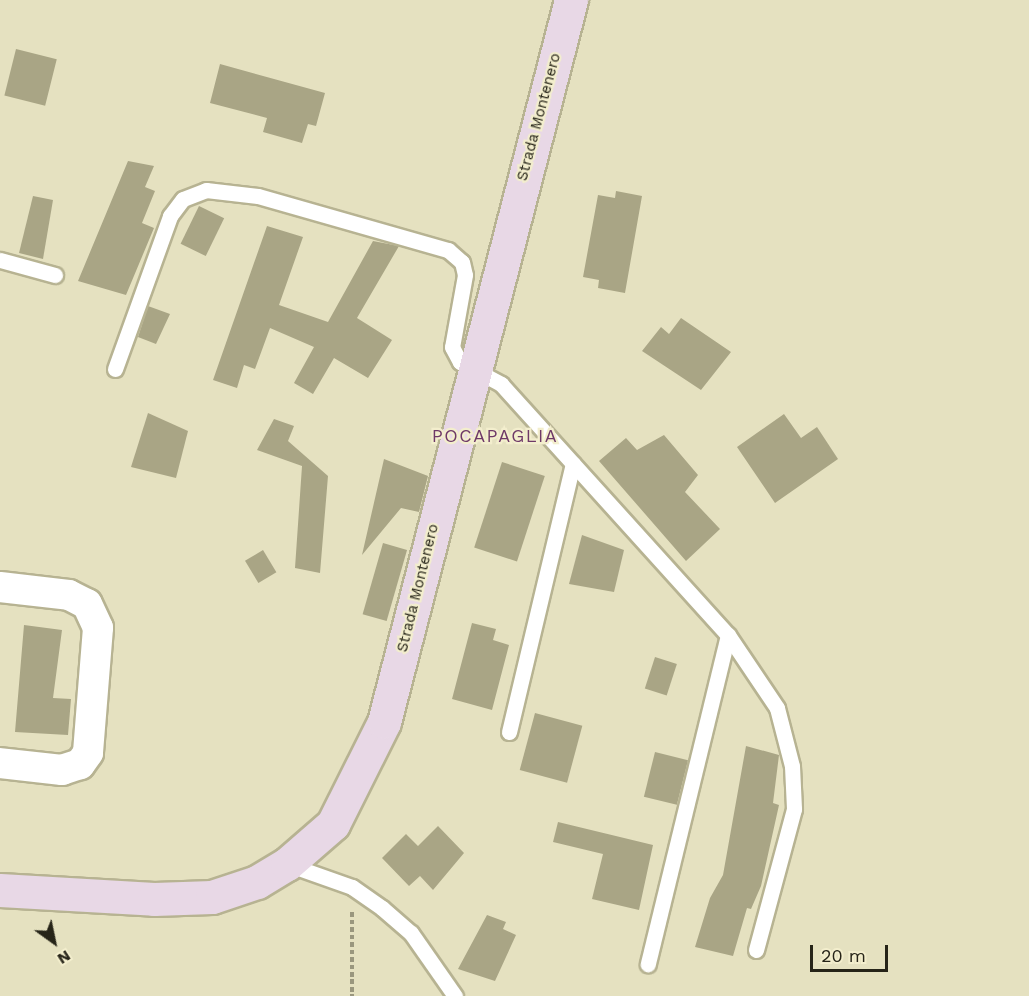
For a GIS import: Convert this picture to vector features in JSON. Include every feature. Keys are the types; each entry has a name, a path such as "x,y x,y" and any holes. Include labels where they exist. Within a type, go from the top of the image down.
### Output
{"main road":[{"name":"Strada Montenero","path":"0,890 154,900 212,897 257,882 286,864 333,824 384,722 571,0"}],"street":[{"path":"0,587 69,595 87,604 98,628 88,753 80,764 62,770 0,763"}],"lane":[{"path":"115,369 170,216 183,199 206,190 258,196 448,250 462,262 465,276 452,346 460,362 501,384 728,635 777,708 792,766 794,809 756,950"},
{"path":"0,260 55,275"},
{"path":"509,732 573,464"},
{"path":"648,964 728,635"},
{"path":"286,864 352,887 411,933 455,996"}],"path":[{"path":"352,887 352,996"}],"building":[{"path":"16,49 57,59 45,106 4,96"},
{"path":"220,64 325,93 316,126 308,124 302,143 263,132 267,118 210,103"},
{"path":"128,161 154,166 145,187 155,191 142,223 154,228 126,295 78,281"},
{"path":"616,191 642,196 625,293 598,288 599,280 583,277 598,195 615,198"},
{"path":"33,196 53,200 43,259 19,253"},
{"path":"199,206 224,218 206,256 181,244"},
{"path":"267,226 303,237 279,305 328,322 373,241 399,246 357,318 392,340 368,378 334,358 313,394 294,383 314,347 270,328 255,369 244,365 237,388 213,380"},
{"path":"148,306 170,314 156,344 138,337"},
{"path":"681,318 731,352 701,390 642,351 661,327 669,334"},
{"path":"148,413 188,431 176,478 131,467"},
{"path":"784,414 801,438 817,427 838,459 775,503 737,447"},
{"path":"274,419 294,426 288,441 328,476 320,573 295,568 302,466 257,450"},
{"path":"664,435 698,475 685,492 720,529 686,561 599,461 626,438 637,450"},
{"path":"384,459 428,476 419,512 401,508 362,555"},
{"path":"502,462 545,476 517,562 474,548"},
{"path":"582,535 624,550 614,592 569,584"},
{"path":"383,543 407,550 387,621 363,614"},
{"path":"263,550 276,572 258,583 245,561"},
{"path":"472,623 496,629 493,640 509,645 492,710 452,699"},
{"path":"24,625 62,630 53,698 71,699 68,735 15,732"},
{"path":"655,657 677,664 667,695 645,688"},
{"path":"535,713 582,726 567,783 520,770"},
{"path":"746,746 779,755 773,803 779,805 761,886 751,909 747,908 733,956 695,947 710,898 723,875"},
{"path":"655,752 688,760 677,805 644,797"},
{"path":"558,822 653,845 639,910 592,899 603,854 553,842"},
{"path":"438,826 464,853 433,890 420,876 409,886 382,858 406,834 418,846"},
{"path":"487,915 506,922 503,929 516,935 495,981 458,969"}],"district":[{"name":"POCAPAGLIA","path":"495,436"}]}
